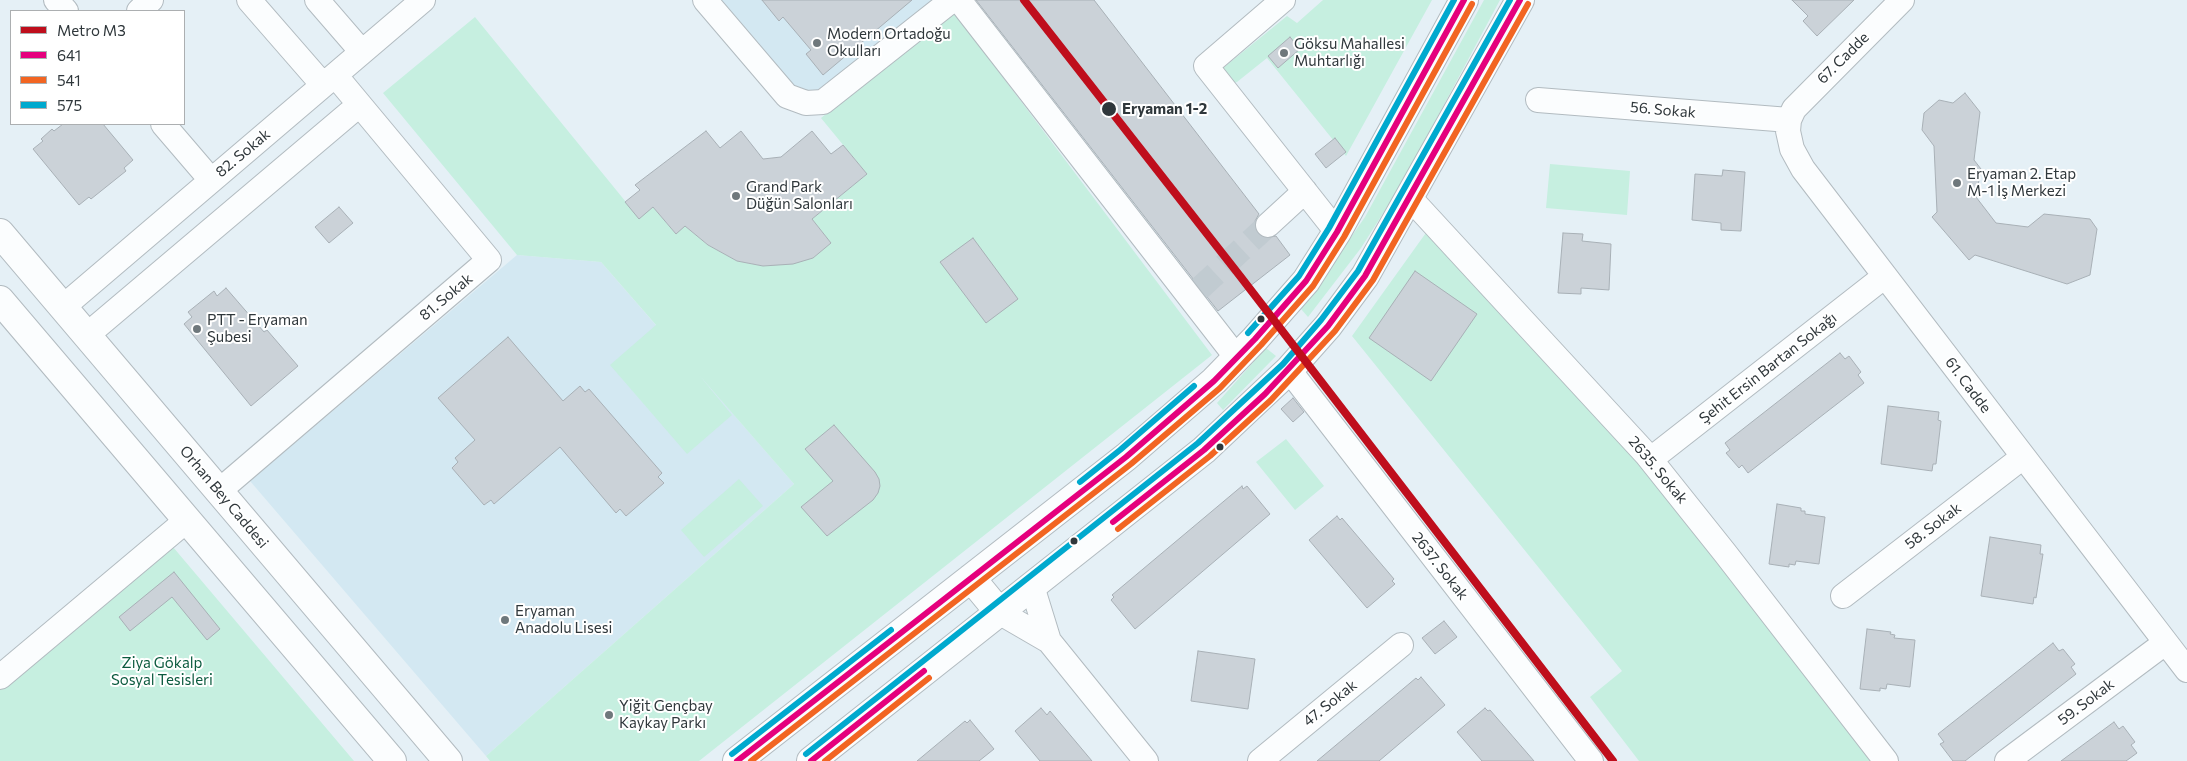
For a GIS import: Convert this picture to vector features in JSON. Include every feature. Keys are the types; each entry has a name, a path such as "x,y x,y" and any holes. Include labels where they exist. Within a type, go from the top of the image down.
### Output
{"main road":[{"path":"737,761 1126,456 1214,381 1236,358 1306,280 1337,232 1464,0"},
{"path":"811,761 1204,450 1289,370 1328,326 1365,276 1520,0"},
{"name":"Orhan Bey Caddesi","path":"0,233 448,761"},
{"path":"0,300 392,761"},
{"path":"1005,551 1032,586"},
{"path":"971,578 999,612"}],"street":[{"path":"56,0 65,10"},
{"path":"140,10 151,0"},
{"name":"81. Sokak","path":"219,491 489,260 359,105 329,80 249,0"},
{"path":"317,0 362,52"},
{"path":"706,0 787,96 806,103 824,102 952,0"},
{"path":"959,0 1194,293 1236,358"},
{"path":"1282,0 1206,66 1337,232"},
{"name":"67. Cadde","path":"1789,120 1799,104 1902,0"},
{"name":"82. Sokak","path":"63,307 362,52 414,3"},
{"name":"56. Sokak","path":"1538,100 1789,120"},
{"path":"87,335 359,105"},
{"name":"61. Cadde","path":"1789,120 1790,143 1799,162 2187,670"},
{"path":"164,125 211,180"},
{"path":"1268,226 1305,191"},
{"name":"2635. Sokak","path":"1409,197 1651,459 1886,761"},
{"name":"Şehit Ersin Bartan Sokağı","path":"1651,459 1885,276"},
{"name":"2637. Sokak","path":"1289,370 1591,761"},
{"name":"58. Sokak","path":"1842,596 2023,457"},
{"path":"0,677 187,520"},
{"path":"1032,586 1049,641"},
{"path":"999,612 1049,641 1146,761"},
{"name":"59. Sokak","path":"2007,761 2165,643"},
{"name":"47. Sokak","path":"1260,761 1401,646"}],"shaded area":[{"name":"Modern Ortadoğu Okulları","path":"718,0 933,0 821,91 812,93 792,86"},
{"name":"Eryaman Anadolu Lisesi","path":"517,255 601,262 794,484 486,756 250,481"}],"green space":[{"path":"1323,0 1432,0 1346,156 1267,58 1237,82 1231,84 1223,68 1287,16 1297,23"},
{"path":"1484,0 1500,0 1401,185 1361,248 1308,317 1301,309 1365,217"},
{"path":"953,11 1212,355 699,761 490,761 486,756 794,484 699,375 732,415 687,454 610,365 656,325 601,262 517,255 383,93 475,17 639,218 653,207 675,233 685,226 708,245 737,261 763,266 813,258 831,243 812,219 867,174 821,118"},
{"path":"1550,164 1630,171 1627,215 1546,208"},
{"path":"1428,230 1635,456 1875,761 1639,761 1590,697 1622,671 1352,336"},
{"path":"1266,348 1276,356 1223,410 1217,403"},
{"path":"1286,439 1324,486 1295,510 1256,462"},
{"path":"739,479 763,506 704,557 681,530"},
{"name":"Ziya Gökalp Sosyal Tesisleri","path":"173,547 354,761 0,761 0,689"}],"building":[{"path":"762,0 912,0 823,75 806,54 811,50 783,17 779,21"},
{"name":"Eryaman 1-2","path":"976,0 1094,0 1259,214 1255,221 1255,228 1258,234 1264,238 1276,236 1290,255 1218,311"},
{"path":"1792,0 1854,0 1817,36 1803,21 1808,16"},
{"name":"Göksu Mahallesi Muhtarlığı","path":"1290,37 1300,49 1278,68 1268,56"},
{"name":"Eryaman 2. Etap M-1 İş Merkezi","path":"1965,93 1980,112 1974,160 1981,169 1976,197 1996,223 2028,227 2044,214 2090,219 2097,229 2090,275 2067,284 1975,255 1969,260 1932,217 1937,212 1934,146 1922,130 1924,113 1939,100 1953,103"},
{"path":"62,125 104,125 133,160 124,168 126,171 91,199 89,197 79,205 33,149 43,141 41,139 52,129 54,131"},
{"name":"Grand Park Düğün Salonları","path":"706,131 720,148 741,131 763,159 781,157 812,131 831,154 843,145 867,174 812,219 831,243 813,258 793,264 763,266 737,261 708,245 685,226 676,234 653,207 639,219 625,202 640,190 635,185"},
{"path":"1335,138 1346,152 1326,168 1315,154"},
{"path":"1723,170 1745,172 1741,231 1721,230 1721,223 1692,220 1695,174 1722,176"},
{"path":"339,207 353,223 329,243 315,227"},
{"path":"1563,233 1583,234 1582,241 1611,244 1609,290 1581,288 1581,294 1558,293"},
{"path":"973,238 1018,299 986,323 940,262"},
{"path":"1415,271 1477,314 1431,381 1369,338"},
{"path":"226,288 264,332 267,330 298,366 251,406 184,324 192,317 188,312 214,291 217,296"},
{"path":"508,337 563,401 580,386 585,392 589,389 662,473 658,477 664,483 626,516 620,509 616,513 560,447 494,504 491,500 484,505 452,468 458,462 455,458 475,440 438,398"},
{"path":"1840,353 1845,359 1849,356 1861,372 1858,375 1864,383 1748,473 1742,465 1739,468 1726,453 1730,450 1725,443"},
{"path":"1293,398 1304,412 1293,422 1281,409"},
{"path":"1888,406 1939,412 1938,420 1941,421 1936,464 1933,464 1932,471 1881,464"},
{"path":"834,425 875,472 880,486 873,500 827,536 801,507 833,481 805,449"},
{"path":"1242,486 1243,489 1247,486 1270,514 1135,629 1111,600 1114,597 1112,595"},
{"path":"1777,504 1801,508 1801,511 1805,511 1805,514 1825,517 1819,564 1796,561 1795,565 1789,564 1789,567 1769,564"},
{"path":"1337,516 1340,520 1342,518 1394,579 1392,581 1395,584 1367,608 1309,540"},
{"path":"1990,537 2041,545 2040,554 2043,554 2036,598 2034,597 2033,604 1981,596"},
{"path":"174,572 220,629 207,640 172,597 130,631 119,617"},
{"path":"1444,621 1457,637 1435,654 1422,638"},
{"path":"1867,629 1891,632 1890,634 1895,635 1894,638 1915,640 1910,687 1887,684 1886,689 1880,688 1880,691 1860,689"},
{"path":"2053,643 2059,651 2063,649 2075,664 2071,667 2076,674 1965,761 1953,761 1940,744 1944,742 1938,734"},
{"path":"1198,651 1255,659 1248,709 1191,701"},
{"path":"1421,677 1445,705 1379,761 1317,761 1416,678 1418,680"},
{"path":"1041,708 1047,715 1050,711 1092,761 1040,761 1015,731"},
{"path":"1485,708 1488,711 1490,710 1534,761 1482,761 1457,732"},
{"path":"970,720 994,749 979,761 917,761 965,721 967,723"},
{"path":"2114,722 2119,729 2123,726 2135,742 2131,745 2137,753 2126,761 2061,761"}],"tunnel":[{"path":"1198,290 1268,225"}],"metro line":[{"name":"M3","path":"1024,0 1240,276 1613,761"}],"transit line":[{"name":"575","path":"1248,333 1299,276 1329,228 1454,0"},
{"name":"641","path":"737,761 1126,457 1214,381 1255,339 1306,281 1337,232 1464,0"},
{"name":"575","path":"806,754 1198,443 1283,364 1321,320 1358,271 1510,0"},
{"name":"641","path":"1113,522 1204,450 1265,394 1328,326 1365,276 1520,0"},
{"name":"541","path":"751,761 1131,464 1220,388 1261,345 1313,286 1344,237 1472,4"},
{"name":"541","path":"1118,529 1210,456 1271,400 1335,331 1373,280 1528,4"},
{"name":"575","path":"1080,482 1194,386"},
{"name":"575","path":"732,754 891,630"},
{"name":"641","path":"811,761 924,671"},
{"name":"541","path":"825,761 929,678"}],"place":[{"name":"Modern Ortadoğu Okulları","path":"817,43"},
{"name":"Göksu Mahallesi Muhtarlığı","path":"1284,53"},
{"name":"Eryaman 1-2","path":"1109,109"},
{"name":"Eryaman 2. Etap M-1 İş Merkezi","path":"1957,183"},
{"name":"Grand Park Düğün Salonları","path":"736,196"},
{"name":"PTT - Eryaman Şubesi","path":"197,329"},
{"name":"Eryaman Anadolu Lisesi","path":"505,620"},
{"name":"Yiğit Gençbay Kaykay Parkı","path":"609,715"}]}
